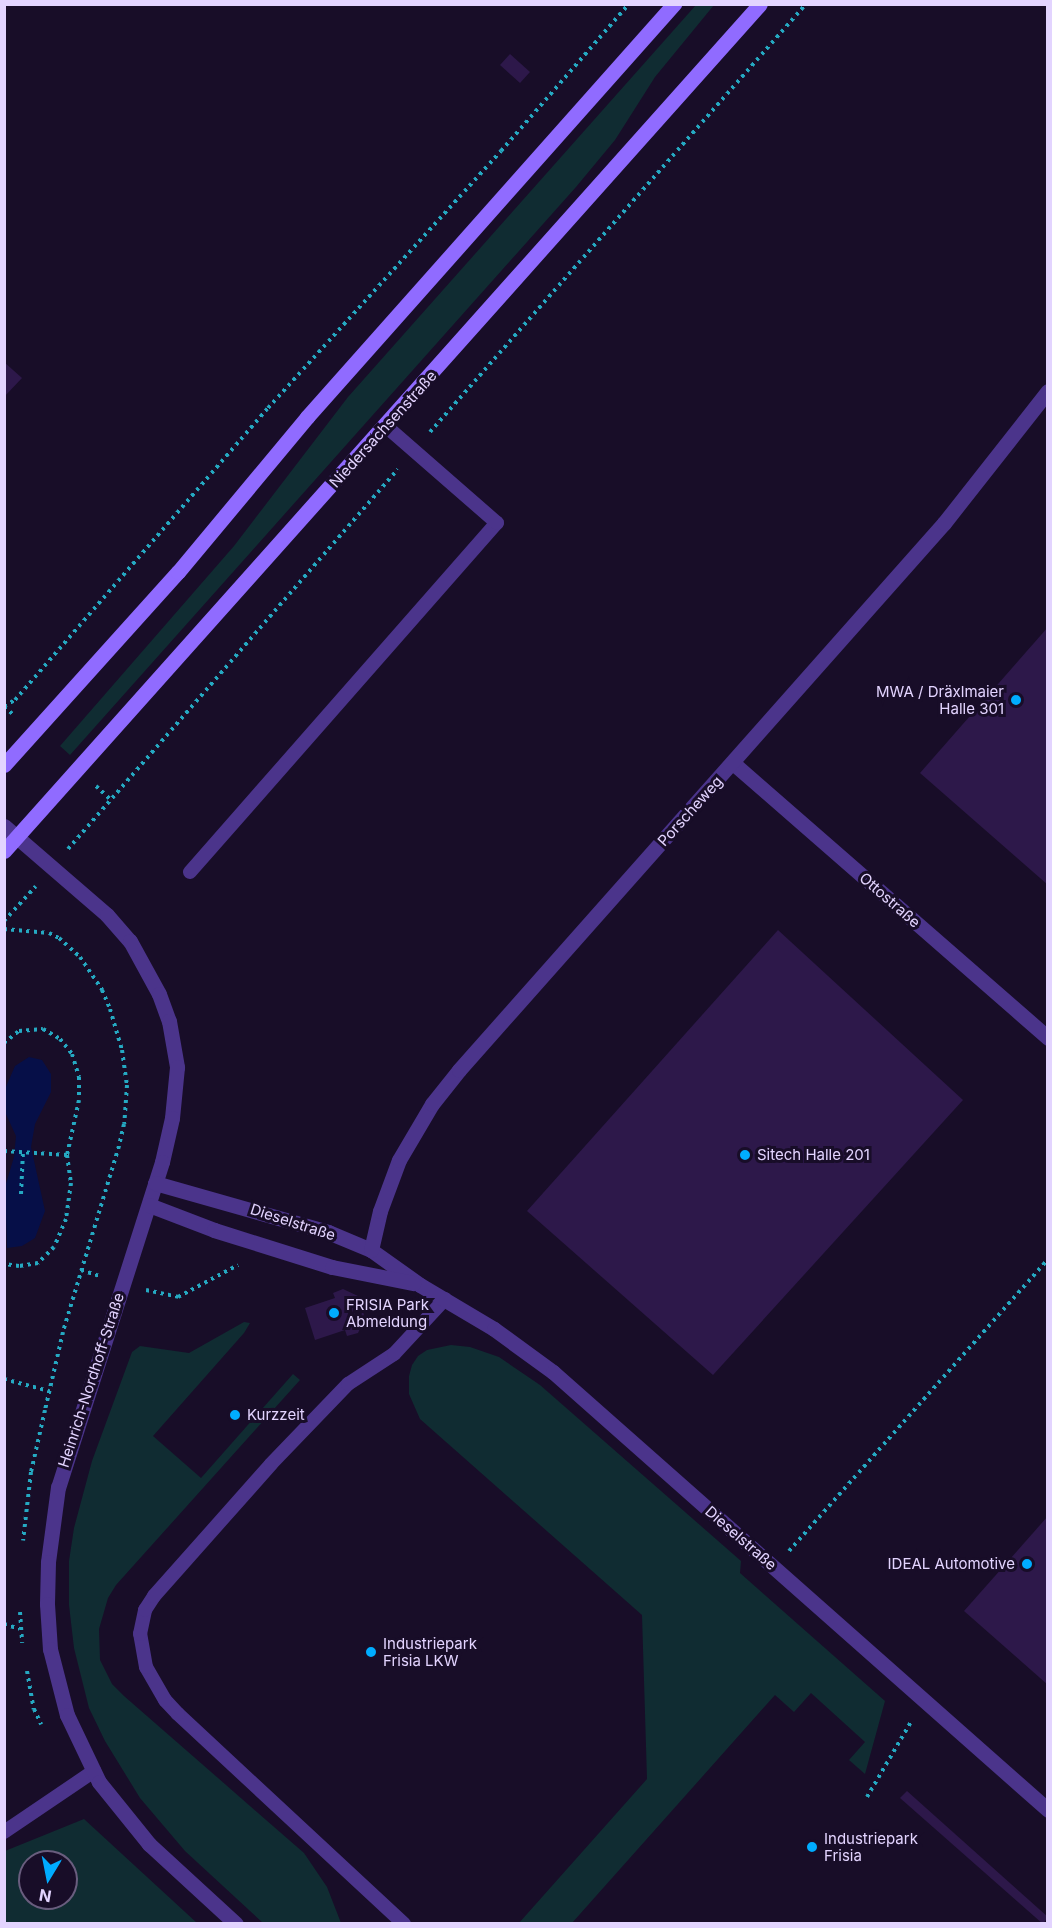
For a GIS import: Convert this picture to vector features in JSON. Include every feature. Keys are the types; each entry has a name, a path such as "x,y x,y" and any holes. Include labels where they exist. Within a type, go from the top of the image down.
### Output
{"main road":[{"path":"4,765 178,572 307,417 674,4"},
{"name":"Niedersachsenstraße","path":"4,851 386,426 760,4"}],"street":[{"name":"Porscheweg","path":"371,1250 383,1202 399,1160 432,1104 466,1061 944,523 1047,391"},
{"name":"Ottostraße","path":"733,763 1047,1038"},
{"name":"Heinrich-Nordhoff-Straße","path":"4,825 119,928 147,968 159,994 169,1021 177,1068 172,1118 156,1183 63,1466 51,1523 48,1562 46,1604 50,1649 67,1715 94,1771 122,1814 148,1844 236,1923"},
{"name":"Dieselstraße","path":"156,1183 328,1232 371,1250 420,1285 494,1329 553,1372 1047,1810"},
{"name":"Dieselstraße","path":"149,1205 214,1230 332,1267 420,1285"}],"lane":[{"path":"190,872 497,523 386,426"},
{"path":"404,1923 165,1700 146,1667 141,1652 140,1634 145,1610 154,1596 271,1464 348,1384 394,1354 445,1299"},
{"path":"4,1832 94,1771"}],"path":[{"path":"4,706 15,700 268,408 501,151 629,4"},
{"path":"111,799 806,4"},
{"path":"4,1043 19,1031 43,1029 60,1039 72,1054 79,1077 79,1100 67,1155 71,1183 66,1219 54,1247 38,1263 19,1266 4,1264"},
{"path":"4,1151 67,1155"},
{"path":"21,1194 23,1152"},
{"path":"774,1567 1047,1259"},
{"path":"81,1270 167,1296 178,1297 227,1269 244,1264"},
{"path":"4,1379 50,1391"},
{"path":"4,1624 19,1629"},
{"path":"867,1797 912,1719 926,1702"}],"green space":[{"path":"696,5 714,5 655,77 615,140 576,187 70,755 60,746 234,546 348,397"},
{"path":"244,1322 250,1323 244,1333 153,1436 201,1478 293,1374 300,1380 116,1585 108,1598 99,1629 100,1660 112,1684 124,1696 304,1853 327,1887 341,1923 263,1923 185,1851 140,1798 105,1741 89,1708 74,1648 69,1605 69,1561 74,1528 92,1461 132,1352 140,1346 189,1353"},
{"path":"451,1345 470,1347 499,1357 540,1385 741,1561 740,1573 885,1701 865,1774 849,1760 865,1742 811,1693 794,1712 775,1695 572,1923 519,1923 647,1779 642,1615 420,1419 409,1394 409,1376 412,1365 418,1356 427,1350"},
{"path":"84,1819 197,1923 5,1923 5,1851"}],"shaded area":[{"path":"29,1057 42,1060 51,1074 51,1092 35,1124 31,1147 45,1211 35,1238 22,1246 7,1248 5,1187 14,1157 16,1136 5,1112 5,1089 15,1066"}],"building":[{"path":"510,54 530,72 520,83 500,65"},
{"path":"4,362 22,378 4,397"},
{"name":"MWA / Dräxlmaier Halle 301","path":"1048,627 1048,885 920,773"},
{"name":"Sitech Halle 201","path":"778,930 963,1100 713,1375 527,1211"},
{"name":"FRISIA Park Abmeldung","path":"343,1289 358,1296 365,1318 358,1333 347,1336 345,1330 315,1340 305,1308 335,1298 333,1293"},
{"name":"IDEAL Automotive","path":"1048,1516 1048,1685 964,1611"},
{"path":"907,1791 1048,1917 1043,1924 900,1798"}],"place":[{"name":"MWA / Dräxlmaier Halle 301","path":"1016,700"},
{"name":"Sitech Halle 201","path":"745,1155"},
{"name":"FRISIA Park Abmeldung","path":"334,1313"},
{"name":"Kurzzeit","path":"235,1415"},
{"name":"IDEAL Automotive","path":"1027,1564"},
{"name":"Industriepark Frisia LKW","path":"371,1652"},
{"name":"Industriepark Frisia","path":"812,1847"}]}
